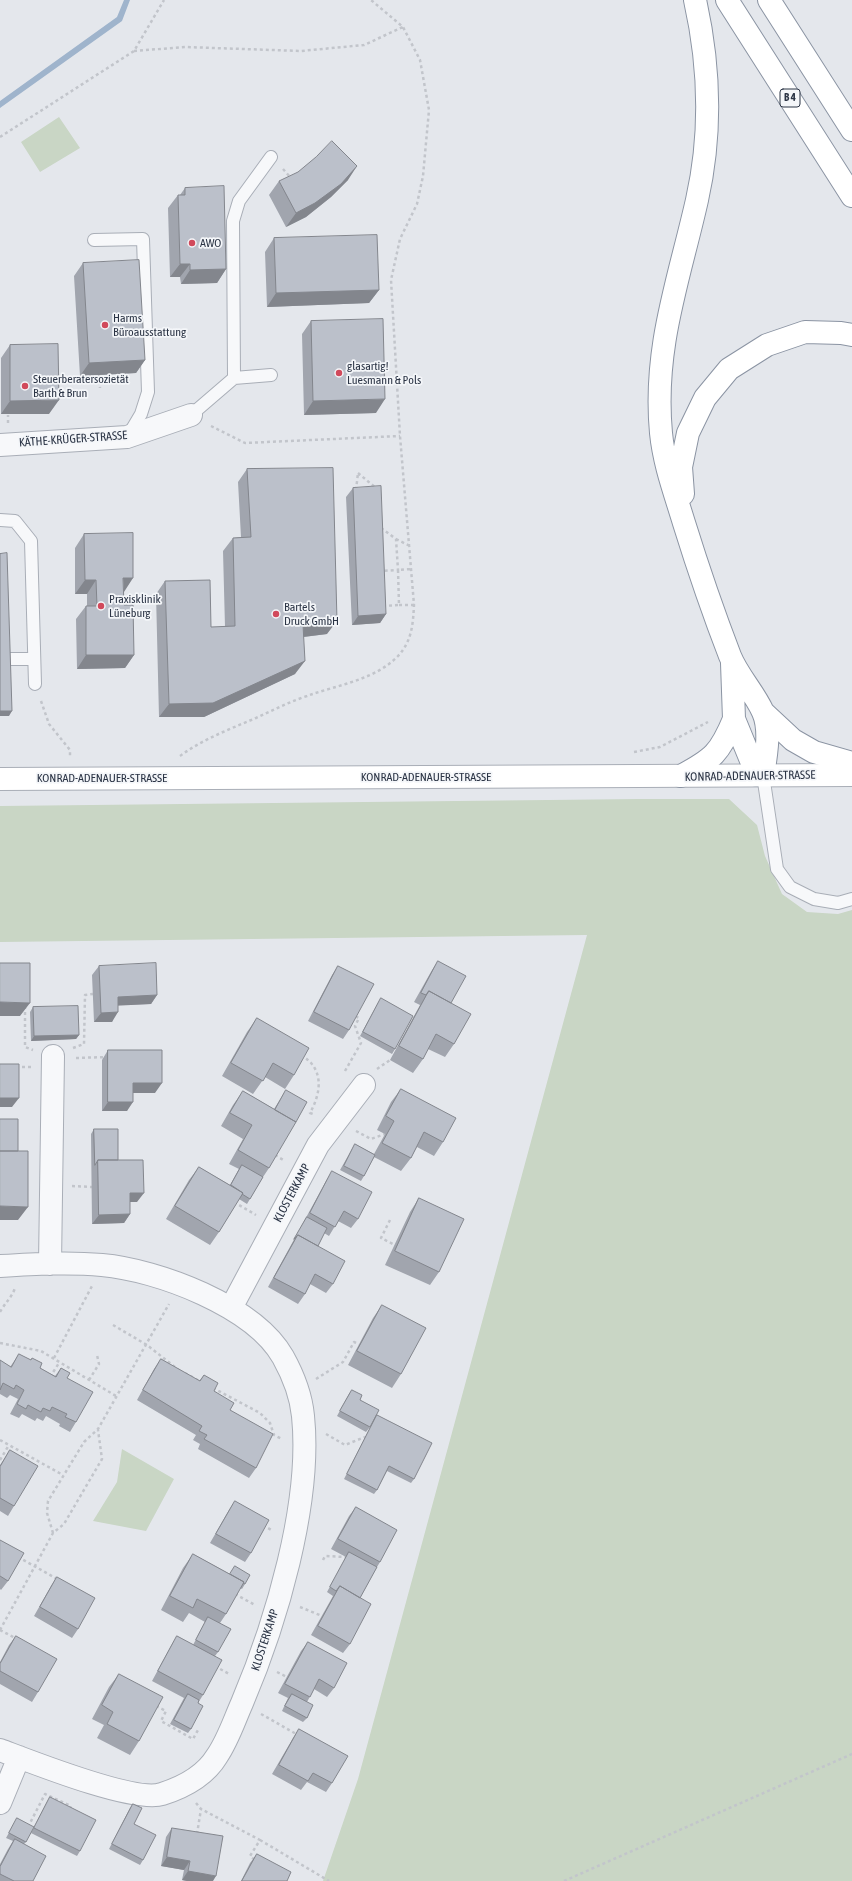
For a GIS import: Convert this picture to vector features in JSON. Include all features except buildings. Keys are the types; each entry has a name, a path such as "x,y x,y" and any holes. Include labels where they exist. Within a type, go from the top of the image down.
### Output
{"main road":[{"path":"695,0 704,39 708,87 706,137 698,198 668,316 660,359 661,433 667,467 705,590 732,659 764,713 793,740 814,752 852,763"},
{"name":"B 4","path":"727,0 852,196"},
{"path":"769,0 852,130"},
{"path":"684,522 681,467 688,433 705,398 729,368 767,345 805,332 841,332 852,335"},
{"path":"732,659 734,719 760,775"},
{"path":"760,775 768,746 764,713"},
{"path":"681,776 704,764 715,754 724,742 734,719"},
{"name":"KONRAD-ADENAUER-STRASSE","path":"0,779 852,775"}],"street":[{"name":"KÄTHE-KRÜGER-STRASSE","path":"0,445 127,437 190,415"},
{"path":"50,1264 53,1060"},
{"name":"KLOSTERKAMP","path":"231,1308 318,1145 364,1085"},
{"name":"KLOSTERKAMP","path":"0,1266 50,1264 103,1265 138,1272 180,1284 231,1308 258,1326 282,1355 299,1390 303,1416 304,1442 301,1486 293,1542 273,1616 245,1695 217,1757 201,1774 185,1785 160,1795 142,1795 108,1787 9,1753"},
{"path":"0,1802 9,1753"}],"lane":[{"path":"234,378 233,221 239,201 271,157"},
{"path":"94,240 144,239 148,392 141,414 127,437"},
{"path":"190,415 234,378 271,375"},
{"path":"0,520 15,521 31,541 35,684"},
{"path":"7,659 34,659"},
{"path":"760,775 777,869 790,887 814,900 838,903 852,899"}],"path":[{"path":"0,137 134,51 164,0"},
{"path":"175,759 196,744 306,696 348,684 382,668 398,656 409,641 413,622 414,605 400,436 391,280 400,239 417,204 423,176 429,110 420,60 403,26 371,0"},
{"path":"134,51 185,47 302,51 364,45 403,26"},
{"path":"99,375 100,388"},
{"path":"190,415 245,443 400,436"},
{"path":"356,496 358,473 377,489"},
{"path":"380,527 396,539 410,546"},
{"path":"396,539 399,605"},
{"path":"378,572 412,569"},
{"path":"379,606 414,605"},
{"path":"35,684 49,724 70,750 71,759"},
{"path":"53,1060 84,1044 85,995 93,994"},
{"path":"25,1001 25,1047 53,1060"},
{"path":"355,1016 359,1018 355,1026 361,1043 344,1074 364,1085"},
{"path":"297,1053 304,1057 313,1066 320,1082 318,1099 310,1113 315,1115"},
{"path":"15,1067 53,1060 114,1057"},
{"path":"336,1120 371,1139 385,1134"},
{"path":"230,1199 275,1225"},
{"path":"390,1220 381,1238 395,1244"},
{"path":"54,1358 103,1265"},
{"path":"53,1533 47,1513 48,1501 84,1442 98,1429 147,1345 180,1284"},
{"path":"0,1302 6,1301"},
{"path":"113,1324 147,1345 179,1370 260,1413 270,1423 274,1435 285,1441 304,1442"},
{"path":"299,1390 343,1362 354,1342 359,1344"},
{"path":"0,1343 41,1351 116,1396"},
{"path":"89,1380 99,1364 97,1354"},
{"path":"51,1383 49,1379 59,1363"},
{"path":"176,1375 179,1370"},
{"path":"18,1639 0,1630 53,1533 64,1524 102,1459 98,1429"},
{"path":"324,1433 345,1445 365,1437"},
{"path":"0,1440 63,1475"},
{"path":"0,1460 9,1445"},
{"path":"260,1523 293,1542"},
{"path":"14,1555 61,1581"},
{"path":"323,1560 325,1556 346,1557"},
{"path":"233,1592 273,1616"},
{"path":"211,1664 245,1695 304,1738"},
{"path":"152,1704 166,1712 161,1722 193,1739 198,1730"},
{"path":"564,1881 852,1754"},
{"path":"185,1785 201,1809 260,1840 329,1881"},
{"path":"23,1824 29,1827 45,1794 71,1806 68,1812"},
{"path":"196,1835 201,1809"},
{"path":"256,1861 250,1856 260,1840"}],"green space":[{"path":"59,117 80,148 40,172 21,142"},
{"path":"729,799 757,825 765,856 782,894 807,912 838,914 852,910 852,1881 323,1881 358,1779 587,935 0,942 0,806"},
{"path":"122,1449 174,1479 146,1531 93,1521 117,1482"}],"water":[{"path":"124,0 130,0 122,21 0,108 0,101 117,17"}],"place":[{"name":"AWO","path":"192,243"},
{"name":"Harms Büroausstattung","path":"105,325"},
{"name":"glasartig! Luesmann & Pols","path":"339,373"},
{"name":"Steuerberatersozietät Barth & Brun","path":"25,386"},
{"name":"Praxisklinik Lüneburg","path":"101,606"},
{"name":"Bartels Druck GmbH","path":"276,614"}]}
